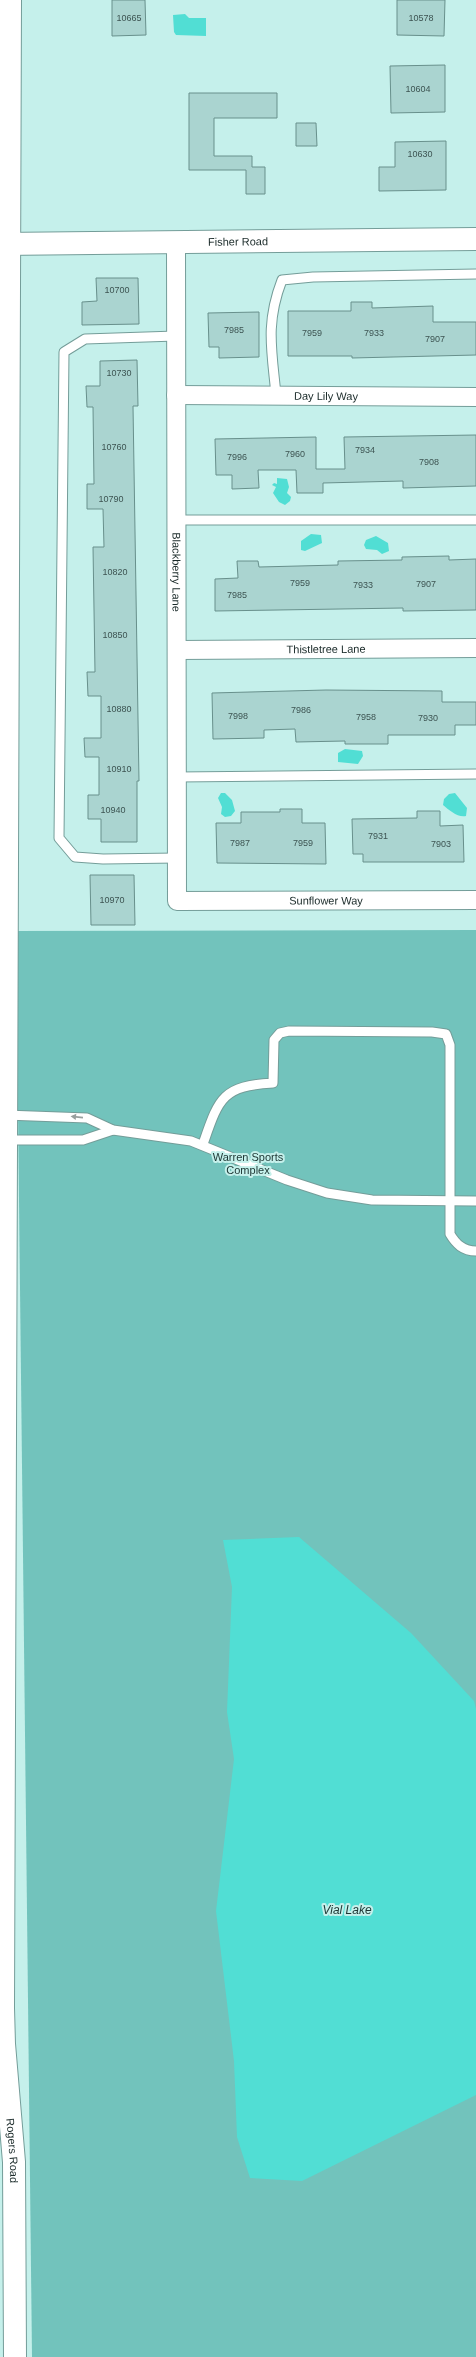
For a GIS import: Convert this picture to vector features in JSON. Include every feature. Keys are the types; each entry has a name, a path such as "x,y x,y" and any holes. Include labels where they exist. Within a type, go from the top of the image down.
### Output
{"street":[{"name":"Rogers Road","path":"10,0 4,152 3,740 5,1140 2,1559 3,2008 4,2044 14,2162 15,2357"},
{"name":"Fisher Road","path":"4,244 476,239"},
{"name":"Blackberry Lane","path":"176,242 177,901"},
{"name":"Day Lily Way","path":"176,394 476,397"},
{"name":"Thistletree Lane","path":"176,650 476,648"},
{"name":"Sunflower Way","path":"177,901 476,900"}],"lane":[{"path":"276,395 269,327 274,299 282,280 313,277 476,274"},
{"path":"176,336 84,339 64,352 58,838 76,856 103,859 177,858"},
{"path":"176,520 476,520"},
{"path":"177,777 476,774"},
{"path":"203,1144 215,1110 228,1094 246,1084 273,1082 274,1040 280,1033 289,1031 424,1032 446,1034 450,1045 450,1234 456,1244 470,1251 476,1251"},
{"path":"5,1115 87,1118 113,1130 160,1135 203,1144 287,1180 327,1192 372,1200 476,1201"},
{"path":"5,1140 83,1140 113,1130"}],"green space":[{"name":"Warren Sports Complex","path":"476,930 476,2357 32,2357 16,931"}],"water":[{"path":"185,14 189,18 206,18 206,36 176,35 174,32 173,15"},
{"path":"277,478 287,479 289,487 287,493 291,497 290,501 285,505 279,502 273,493 276,487 272,485 274,483 277,484"},
{"path":"311,534 321,535 322,543 305,551 301,550 301,541"},
{"path":"376,536 388,543 389,551 382,554 377,550 366,549 364,545 366,540"},
{"path":"345,749 362,751 363,756 358,764 338,762 338,753"},
{"path":"221,793 225,793 232,800 235,811 231,816 225,817 221,814 222,807 218,798"},
{"path":"455,793 467,808 466,816 457,815 443,805 444,799 449,794"},
{"name":"Vial Lake","path":"299,1537 411,1633 474,1701 476,1709 476,2095 302,2181 250,2178 237,2137 234,2061 216,1911 234,1759 227,1712 232,1587 223,1540"}],"building":[{"path":"112,0 145,0 146,35 112,36"},
{"path":"397,0 445,0 444,36 397,35"},
{"path":"445,65 445,112 391,113 390,66"},
{"path":"189,93 277,93 277,118 214,118 214,156 252,156 252,167 265,167 265,194 246,194 246,170 189,170"},
{"path":"296,123 316,123 317,146 296,146"},
{"path":"446,141 446,190 379,191 379,167 395,167 395,142"},
{"path":"96,278 138,278 139,324 82,325 82,302 97,301"},
{"path":"351,302 372,302 372,308 433,306 433,322 476,322 476,355 352,358 352,356 288,356 288,311 351,311"},
{"path":"259,312 259,357 219,358 219,347 209,347 208,313"},
{"path":"137,360 138,406 133,406 139,781 137,781 137,842 101,842 101,819 88,819 88,795 99,795 99,757 85,757 84,738 101,738 101,696 88,696 87,672 95,672 93,547 104,547 103,509 87,509 87,484 94,484 93,407 87,407 86,386 100,386 100,361"},
{"path":"476,435 476,486 403,488 403,481 323,483 323,493 297,493 296,470 258,470 259,488 232,489 232,475 216,475 215,439 316,437 316,469 345,469 344,437"},
{"path":"449,556 449,560 476,559 476,610 403,611 403,608 215,611 215,579 238,578 237,561 258,561 259,567 338,565 338,561 402,560 402,557"},
{"path":"326,690 442,691 442,702 476,702 476,725 455,725 455,735 388,735 388,744 345,744 345,741 296,742 295,729 264,730 264,738 213,739 212,693"},
{"path":"280,809 302,809 302,823 325,823 326,864 217,863 216,823 241,823 241,812 280,812"},
{"path":"417,811 440,811 440,826 463,825 464,862 363,862 363,854 353,854 352,819 417,818"},
{"path":"90,875 134,875 135,925 91,925"}]}
